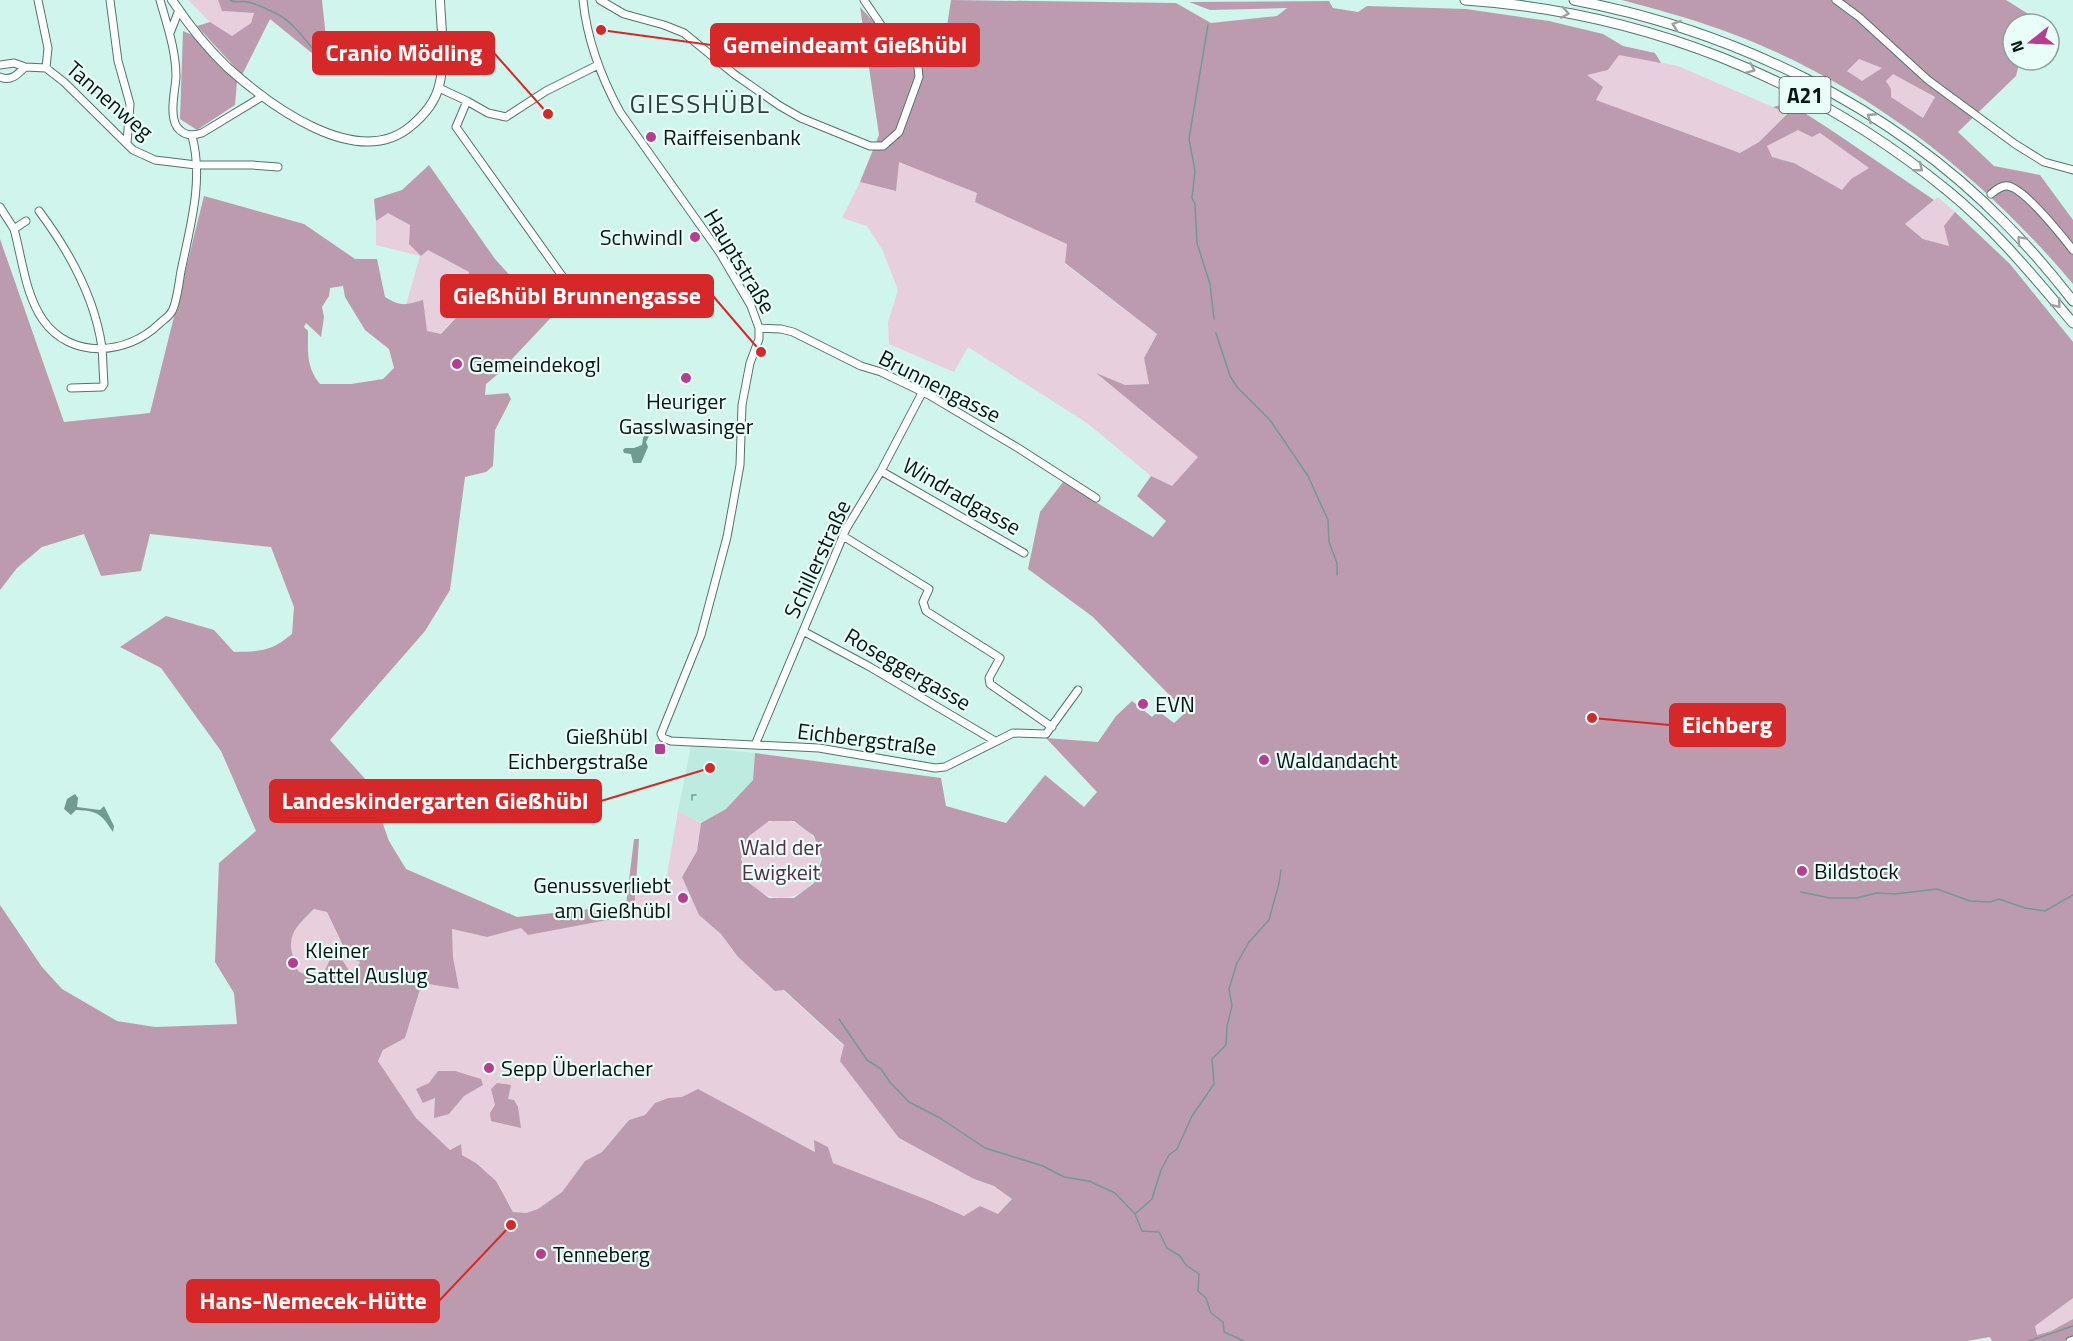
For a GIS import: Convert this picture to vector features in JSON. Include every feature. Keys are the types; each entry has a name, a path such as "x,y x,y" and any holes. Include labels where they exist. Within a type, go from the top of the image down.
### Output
{"highway":[{"name":"A21","path":"1465,0 1551,10 1613,23 1665,37 1731,60 1792,88 1848,119 1896,151 1950,192 2022,263 2073,324"},
{"name":"A21","path":"1574,0 1617,8 1671,23 1739,47 1802,76 1858,108 1905,139 1960,181 2041,261 2073,301"}],"main road":[{"path":"172,0 226,66 263,96 294,116 334,136 362,142 375,142 402,134 423,115 439,88 440,0"}],"street":[{"path":"38,0 48,48 46,68"},
{"path":"110,0 118,61 130,104 127,143"},
{"path":"160,0 170,33 176,74 175,123 182,132 192,136 202,133 263,96"},
{"name":"Hauptstraße","path":"583,0 587,27 598,65 620,112 720,253 751,306 759,328 759,339 750,363 742,405 740,465 727,537 701,635 661,734"},
{"path":"600,0 624,14 684,33 758,93 801,118 870,146 883,146 898,132 919,77 918,67 912,55 881,26 864,0"},
{"path":"1836,0 1859,17 1928,80 1981,120 2044,162 2073,170"},
{"path":"170,33 179,10"},
{"name":"Tannenweg","path":"0,65 14,63 25,67 46,68 64,82 134,150 155,160 196,165 278,167"},
{"path":"439,88 488,113 506,117 546,91 598,65"},
{"name":"Tannenweg","path":"0,77 3,79 15,77 25,67"},
{"path":"467,101 456,127 575,294"},
{"path":"0,207 14,228 30,293 44,322 70,342 102,350 124,346 148,335 172,312 195,203 196,165 192,136"},
{"path":"1991,194 2000,188 2009,186 2019,192 2054,225 2073,250"},
{"path":"39,211 85,288 102,350 104,384 102,387 71,388"},
{"path":"14,228 26,221"},
{"name":"Brunnengasse","path":"759,328 793,332 929,395 1096,498"},
{"name":"Schillerstraße","path":"755,745 843,536 881,471 922,393"},
{"name":"Windradgasse","path":"881,471 1024,553"},
{"path":"843,536 929,589 923,602 926,612 1000,658 989,678 990,684 1052,727 1078,690"},
{"name":"Roseggergasse","path":"803,631 870,667 995,741"},
{"name":"Eichbergstraße","path":"661,734 665,740 671,741 819,748 936,768 945,767 1013,733 1047,734 1052,727"}],"shaded area":[{"path":"218,0 322,0 329,67 270,19 242,75 197,26 210,22 232,36 251,23 254,13 222,11"},
{"path":"951,0 1176,3 1211,23 1277,16 1287,8 1210,10 1189,2 1329,1 1333,8 1358,12 1367,6 1466,9 1549,21 1603,34 1623,46 1655,53 1661,63 1619,55 1608,70 1587,75 1603,87 1596,100 1740,153 1759,142 1787,114 1773,107 1789,103 1934,200 1905,224 1923,239 1949,246 1944,226 1955,212 2010,264 2073,342 2073,1298 2035,1326 2037,1335 2051,1331 2073,1319 2073,1341 1992,1341 1990,1337 1967,1341 0,1341 0,905 42,967 62,989 117,1021 155,1027 237,1024 234,993 215,962 219,863 256,831 221,751 161,668 120,647 166,616 214,630 234,652 265,649 278,644 292,634 294,607 271,547 150,534 141,571 101,576 84,534 42,547 17,568 0,590 0,239 64,422 150,413 204,196 304,224 355,259 377,259 385,297 404,304 423,300 427,331 441,334 466,307 469,272 428,250 421,256 409,244 410,225 388,213 376,221 374,199 402,190 429,165 495,259 524,291 561,307 486,384 485,395 508,393 511,399 495,430 493,466 486,472 465,477 450,590 425,631 330,740 368,782 389,841 406,869 517,917 626,905 634,839 639,839 634,915 528,935 521,928 487,937 452,929 453,957 459,989 422,983 405,1038 383,1050 378,1061 416,1118 450,1150 461,1144 462,1155 476,1163 496,1181 513,1212 526,1213 538,1209 562,1192 585,1161 602,1152 629,1120 645,1115 655,1103 668,1098 682,1097 698,1089 815,1152 814,1140 828,1147 833,1163 964,1216 980,1206 998,1214 1012,1199 994,1186 974,1179 899,1138 840,1061 844,1045 784,990 775,991 738,957 721,934 699,915 682,877 697,851 701,823 726,809 753,780 755,753 941,778 946,806 1006,823 1045,775 1084,807 1097,792 1046,738 1098,742 1116,716 1132,701 1152,717 1158,711 1174,723 1186,712 1093,617 1028,569 1040,512 1063,482 1153,537 1166,521 1137,496 1151,476 1172,486 1198,457 1096,373 1125,385 1149,384 1144,358 1157,334 1065,263 1067,244 975,202 977,193 899,162 896,191 860,182 879,135 860,7 908,59 922,59 945,39","holes":["1798,130 1812,137 1820,133 1869,168 1851,179 1842,190 1794,163 1772,157 1767,146","343,286 345,297 365,330 389,349 394,368 383,379 351,384 320,384 315,378 309,359 308,331 304,327 306,323 321,337 324,317 322,307 329,296 330,288","769,821 794,821 814,836 822,859 814,883 794,898 769,898 749,883 741,859 749,836","314,909 327,912 349,958 360,962 353,977 341,958 330,959 320,982 298,971 291,943 295,930"]},
{"path":"1622,0 2006,0 2025,12 2001,12 2001,72 2017,72 2016,76 1958,132 1994,166 2040,175 2073,220 2073,284 1998,204 1914,134 1869,103 1822,75 1773,51 1722,30","holes":["1859,59 1882,68 1862,81 1847,71","1893,74 1935,97 1923,118 1891,97 1891,89 1886,81"]},
{"path":"183,31 192,35 237,81 235,105 197,130 180,119"},
{"path":"645,435 649,436 646,442 648,447 641,463 633,463 631,454 624,453 623,450 642,445"},
{"path":"691,746 755,753 753,780 726,809 701,823 678,811"},
{"path":"75,794 78,798 77,807 100,810 104,806 114,826 113,832 102,817 95,813 76,810 71,815 64,809 67,799"},
{"path":"438,1071 455,1071 481,1079 483,1085 464,1096 449,1114 434,1118 435,1098 423,1103 416,1089 429,1083"},
{"path":"497,1083 511,1085 508,1099 514,1100 518,1107 521,1128 491,1121 490,1113 495,1105 491,1089"}],"green space":[{"path":"188,0 218,0 222,11 254,13 251,23 232,36 210,22"},
{"path":"1619,54 1678,66 1787,113 1759,142 1740,153 1595,100 1586,75 1608,70"},
{"path":"1859,59 1882,68 1862,82 1846,70"},
{"path":"1892,73 1936,98 1923,118 1891,97 1886,81"},
{"path":"1798,129 1812,137 1820,133 1869,168 1851,179 1842,191 1794,163 1771,157 1767,146"},
{"path":"898,161 978,193 975,202 1068,244 1065,264 1157,334 1144,358 1149,384 1125,385 1098,375 1199,457 1172,487 1151,476 1087,423 968,347 954,372 889,344 888,322 898,290 882,249 867,226 842,218 860,182 896,191"},
{"path":"1938,197 1955,212 1945,226 1950,247 1923,239 1905,224"},
{"path":"388,212 410,225 409,244 420,255 428,250 469,272 466,307 440,334 427,331 406,305 420,256 376,245 376,221"},
{"path":"678,811 701,823 697,851 682,877 699,915 721,934 738,957 775,990 783,990 844,1046 899,1138 974,1179 994,1186 1012,1199 998,1214 964,1216 832,1163 828,1147 815,1141 816,1152 698,1090 682,1097 668,1098 655,1103 645,1115 629,1120 602,1152 585,1161 562,1192 538,1209 526,1213 513,1212 508,1202 476,1163 462,1155 460,1144 450,1150 416,1118 378,1061 383,1050 405,1038 422,983 459,989 453,957 452,929 487,937 521,928 634,915 637,887 664,891"},
{"name":"Wald der Ewigkeit","path":"781,820 796,823 809,831 817,844 820,859 817,874 809,887 796,895 781,898 766,895 753,887 745,874 742,859 745,844 753,831 766,823"},
{"path":"314,909 327,912 349,958 360,962 353,978 320,982 298,971 291,951 292,937 299,924"},
{"path":"2073,1298 2073,1319 2051,1331 2037,1335 2035,1325"}],"waterway":[{"path":"230,0 252,3 279,15 292,25 326,63 369,60"},
{"path":"1208,25 1189,139 1195,171 1192,198 1195,204 1197,243 1210,284 1214,319"},
{"path":"1216,333 1230,376 1237,387 1270,420 1308,476 1328,520 1329,542 1337,563 1337,575"},
{"path":"692,800 692,795 696,795"},
{"path":"1135,1214 1152,1199 1161,1170 1169,1155 1177,1149 1192,1116 1214,1084 1212,1059 1226,1045 1227,1026 1232,1006 1229,989 1237,963 1249,942 1269,920 1281,870"},
{"path":"1801,892 1830,898 1857,898 1876,893 1895,894 1937,889 1970,901 1990,902 1999,899 2025,908 2045,911 2073,895"},
{"path":"839,1019 867,1060 881,1069 909,1102 940,1118 985,1148 1043,1166 1064,1177 1089,1181 1115,1193 1135,1214 1142,1231 1159,1232 1167,1248 1180,1256 1186,1265 1199,1274 1198,1291 1206,1298 1211,1313 1223,1322 1224,1332 1244,1341"},
{"path":"2029,1341 2073,1326"}],"place":[{"name":"Gemeindeamt Gießhübl","path":"601,30"},
{"name":"Cranio Mödling","path":"548,114"},
{"name":"Raiffeisenbank","path":"651,137"},
{"name":"Schwindl","path":"695,237"},
{"name":"Gießhübl Brunnengasse","path":"761,352"},
{"name":"Gemeindekogl","path":"457,364"},
{"name":"Heuriger Gasslwasinger","path":"686,378"},
{"name":"EVN","path":"1143,704"},
{"name":"Eichberg","path":"1592,718"},
{"name":"Gießhübl Eichbergstraße","path":"660,749"},
{"name":"Waldandacht","path":"1264,760"},
{"name":"Landeskindergarten Gießhübl","path":"710,768"},
{"name":"Bildstock","path":"1802,871"},
{"name":"Genussverliebt am Gießhübl","path":"683,898"},
{"name":"Kleiner Sattel Auslug","path":"293,963"},
{"name":"Sepp Überlacher","path":"489,1068"},
{"name":"Hans-Nemecek-Hütte","path":"511,1225"},
{"name":"Tenneberg","path":"541,1254"}],"district":[{"name":"GIESSHÜBL","path":"700,103"}]}
